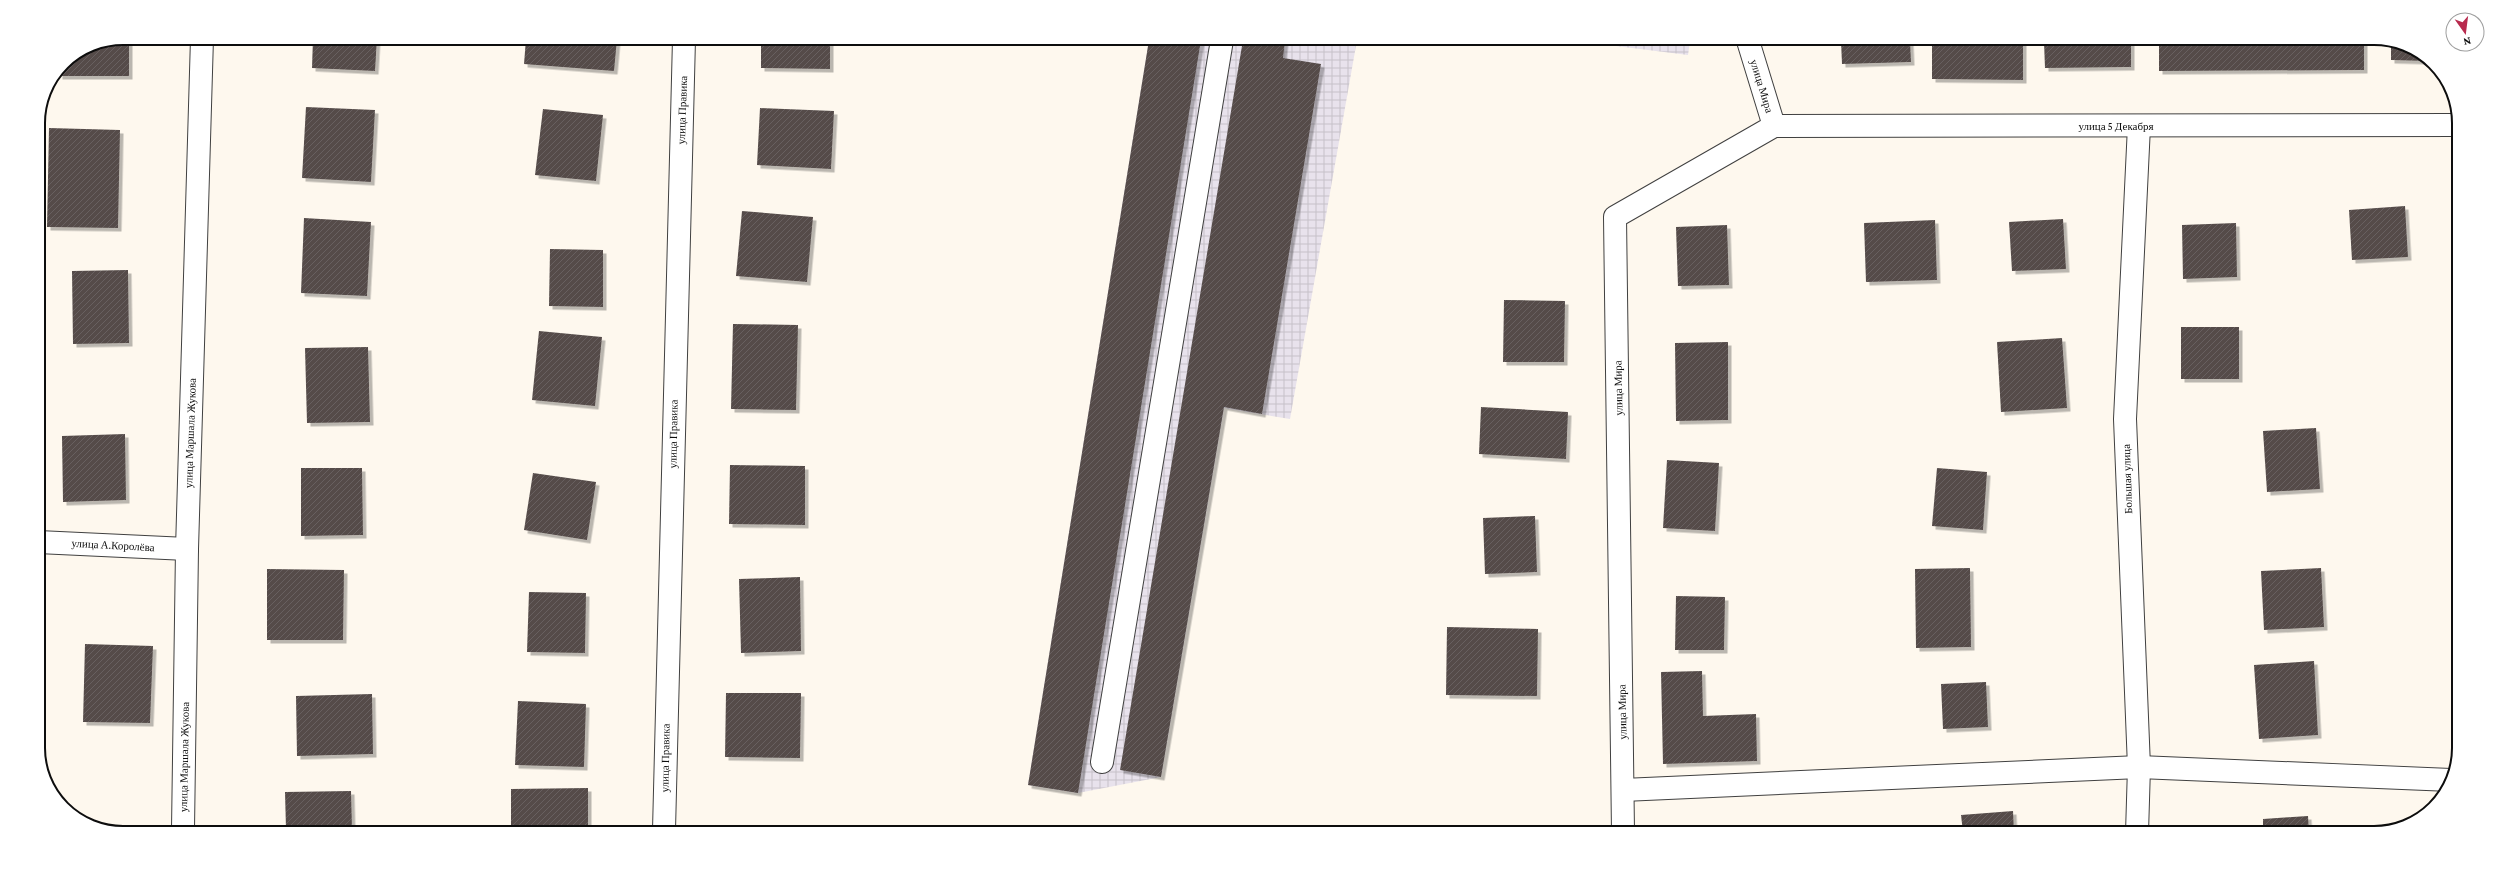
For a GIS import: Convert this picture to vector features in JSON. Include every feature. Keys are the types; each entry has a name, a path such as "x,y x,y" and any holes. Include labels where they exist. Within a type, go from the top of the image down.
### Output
{"street":[{"name":"улица Маршала Жукова","path":"183,826 187,549 202,45"},
{"name":"улица Правика","path":"664,826 684,45"},
{"path":"1102,762 1221,45"},
{"name":"улица Мира","path":"1623,826 1615,217 1774,126 1749,45"},
{"name":"улица 5 Декабря","path":"1774,126 2452,125"},
{"name":"Большая улица","path":"2138,126 2125,419 2139,767 2138,826"},
{"name":"улица А.Королёва","path":"45,542 187,549"},
{"path":"1623,790 2139,767 2445,780"}],"shaded area":[{"path":"1148,45 1356,45 1290,419 1224,408 1161,777 1078,793 1028,785"},
{"path":"1608,45 1689,45 1688,55"}],"building":[{"path":"118,45 129,45 129,76 61,76 76,61 93,51"},
{"path":"313,45 377,45 375,71 312,68"},
{"path":"526,45 616,45 614,71 524,64"},
{"path":"761,45 830,45 830,69 761,68"},
{"path":"1148,45 1200,45 1078,793 1028,785"},
{"path":"1242,45 1284,45 1283,58 1321,64 1262,414 1224,407 1161,777 1120,770"},
{"path":"1841,45 1910,45 1911,62 1842,64"},
{"path":"1932,45 2023,45 2023,80 1932,79"},
{"path":"2044,45 2131,45 2131,67 2045,68"},
{"path":"2159,45 2364,45 2364,70 2159,71"},
{"path":"2391,47 2408,53 2421,61 2391,60"},
{"path":"306,107 375,110 371,182 302,178"},
{"path":"760,108 834,111 831,169 757,165"},
{"path":"543,109 603,115 596,181 535,175"},
{"path":"49,128 120,130 118,228 47,227"},
{"path":"2405,206 2408,257 2352,260 2349,210"},
{"path":"742,211 813,217 807,282 736,276"},
{"path":"304,218 371,222 367,296 301,293"},
{"path":"2063,219 2066,269 2012,271 2009,222"},
{"path":"1935,220 1937,280 1866,282 1864,223"},
{"path":"2236,223 2237,277 2183,279 2182,225"},
{"path":"1727,225 1729,285 1678,286 1676,227"},
{"path":"550,249 603,250 603,307 549,306"},
{"path":"128,270 129,343 73,344 72,271"},
{"path":"1504,300 1565,301 1564,362 1503,362"},
{"path":"733,324 798,325 796,410 731,409"},
{"path":"2181,327 2239,327 2239,379 2181,379"},
{"path":"539,331 602,337 595,406 532,400"},
{"path":"2062,338 2067,408 2001,412 1997,342"},
{"path":"1728,342 1728,420 1676,421 1675,343"},
{"path":"368,347 370,422 307,423 305,348"},
{"path":"1481,407 1568,412 1566,459 1479,454"},
{"path":"2316,428 2320,489 2267,492 2263,431"},
{"path":"125,434 126,500 63,502 62,436"},
{"path":"1667,460 1719,463 1715,531 1663,528"},
{"path":"730,465 805,466 805,525 729,524"},
{"path":"301,468 362,468 363,535 301,536"},
{"path":"1937,468 1987,472 1983,530 1932,526"},
{"path":"533,473 596,482 587,540 524,530"},
{"path":"1535,516 1537,572 1485,574 1483,518"},
{"path":"1970,568 1971,647 1916,648 1915,569"},
{"path":"2321,568 2324,627 2264,630 2261,571"},
{"path":"267,569 344,570 343,640 267,640"},
{"path":"800,577 801,651 741,653 739,579"},
{"path":"529,592 586,593 585,653 527,652"},
{"path":"1676,596 1725,597 1724,650 1675,650"},
{"path":"1447,627 1538,629 1537,696 1446,695"},
{"path":"85,644 153,646 150,723 83,722"},
{"path":"2314,661 2318,735 2259,739 2254,665"},
{"path":"1702,671 1703,716 1756,714 1757,761 1663,764 1661,672"},
{"path":"1986,682 1988,727 1943,729 1941,684"},
{"path":"726,693 801,693 800,758 725,757"},
{"path":"372,694 373,754 297,756 296,696"},
{"path":"518,701 586,704 584,767 515,765"},
{"path":"588,788 588,826 511,826 511,789"},
{"path":"351,791 352,826 286,826 285,792"},
{"path":"2013,811 2014,826 1962,826 1961,815"},
{"path":"2308,816 2309,826 2263,826 2263,819"}]}
